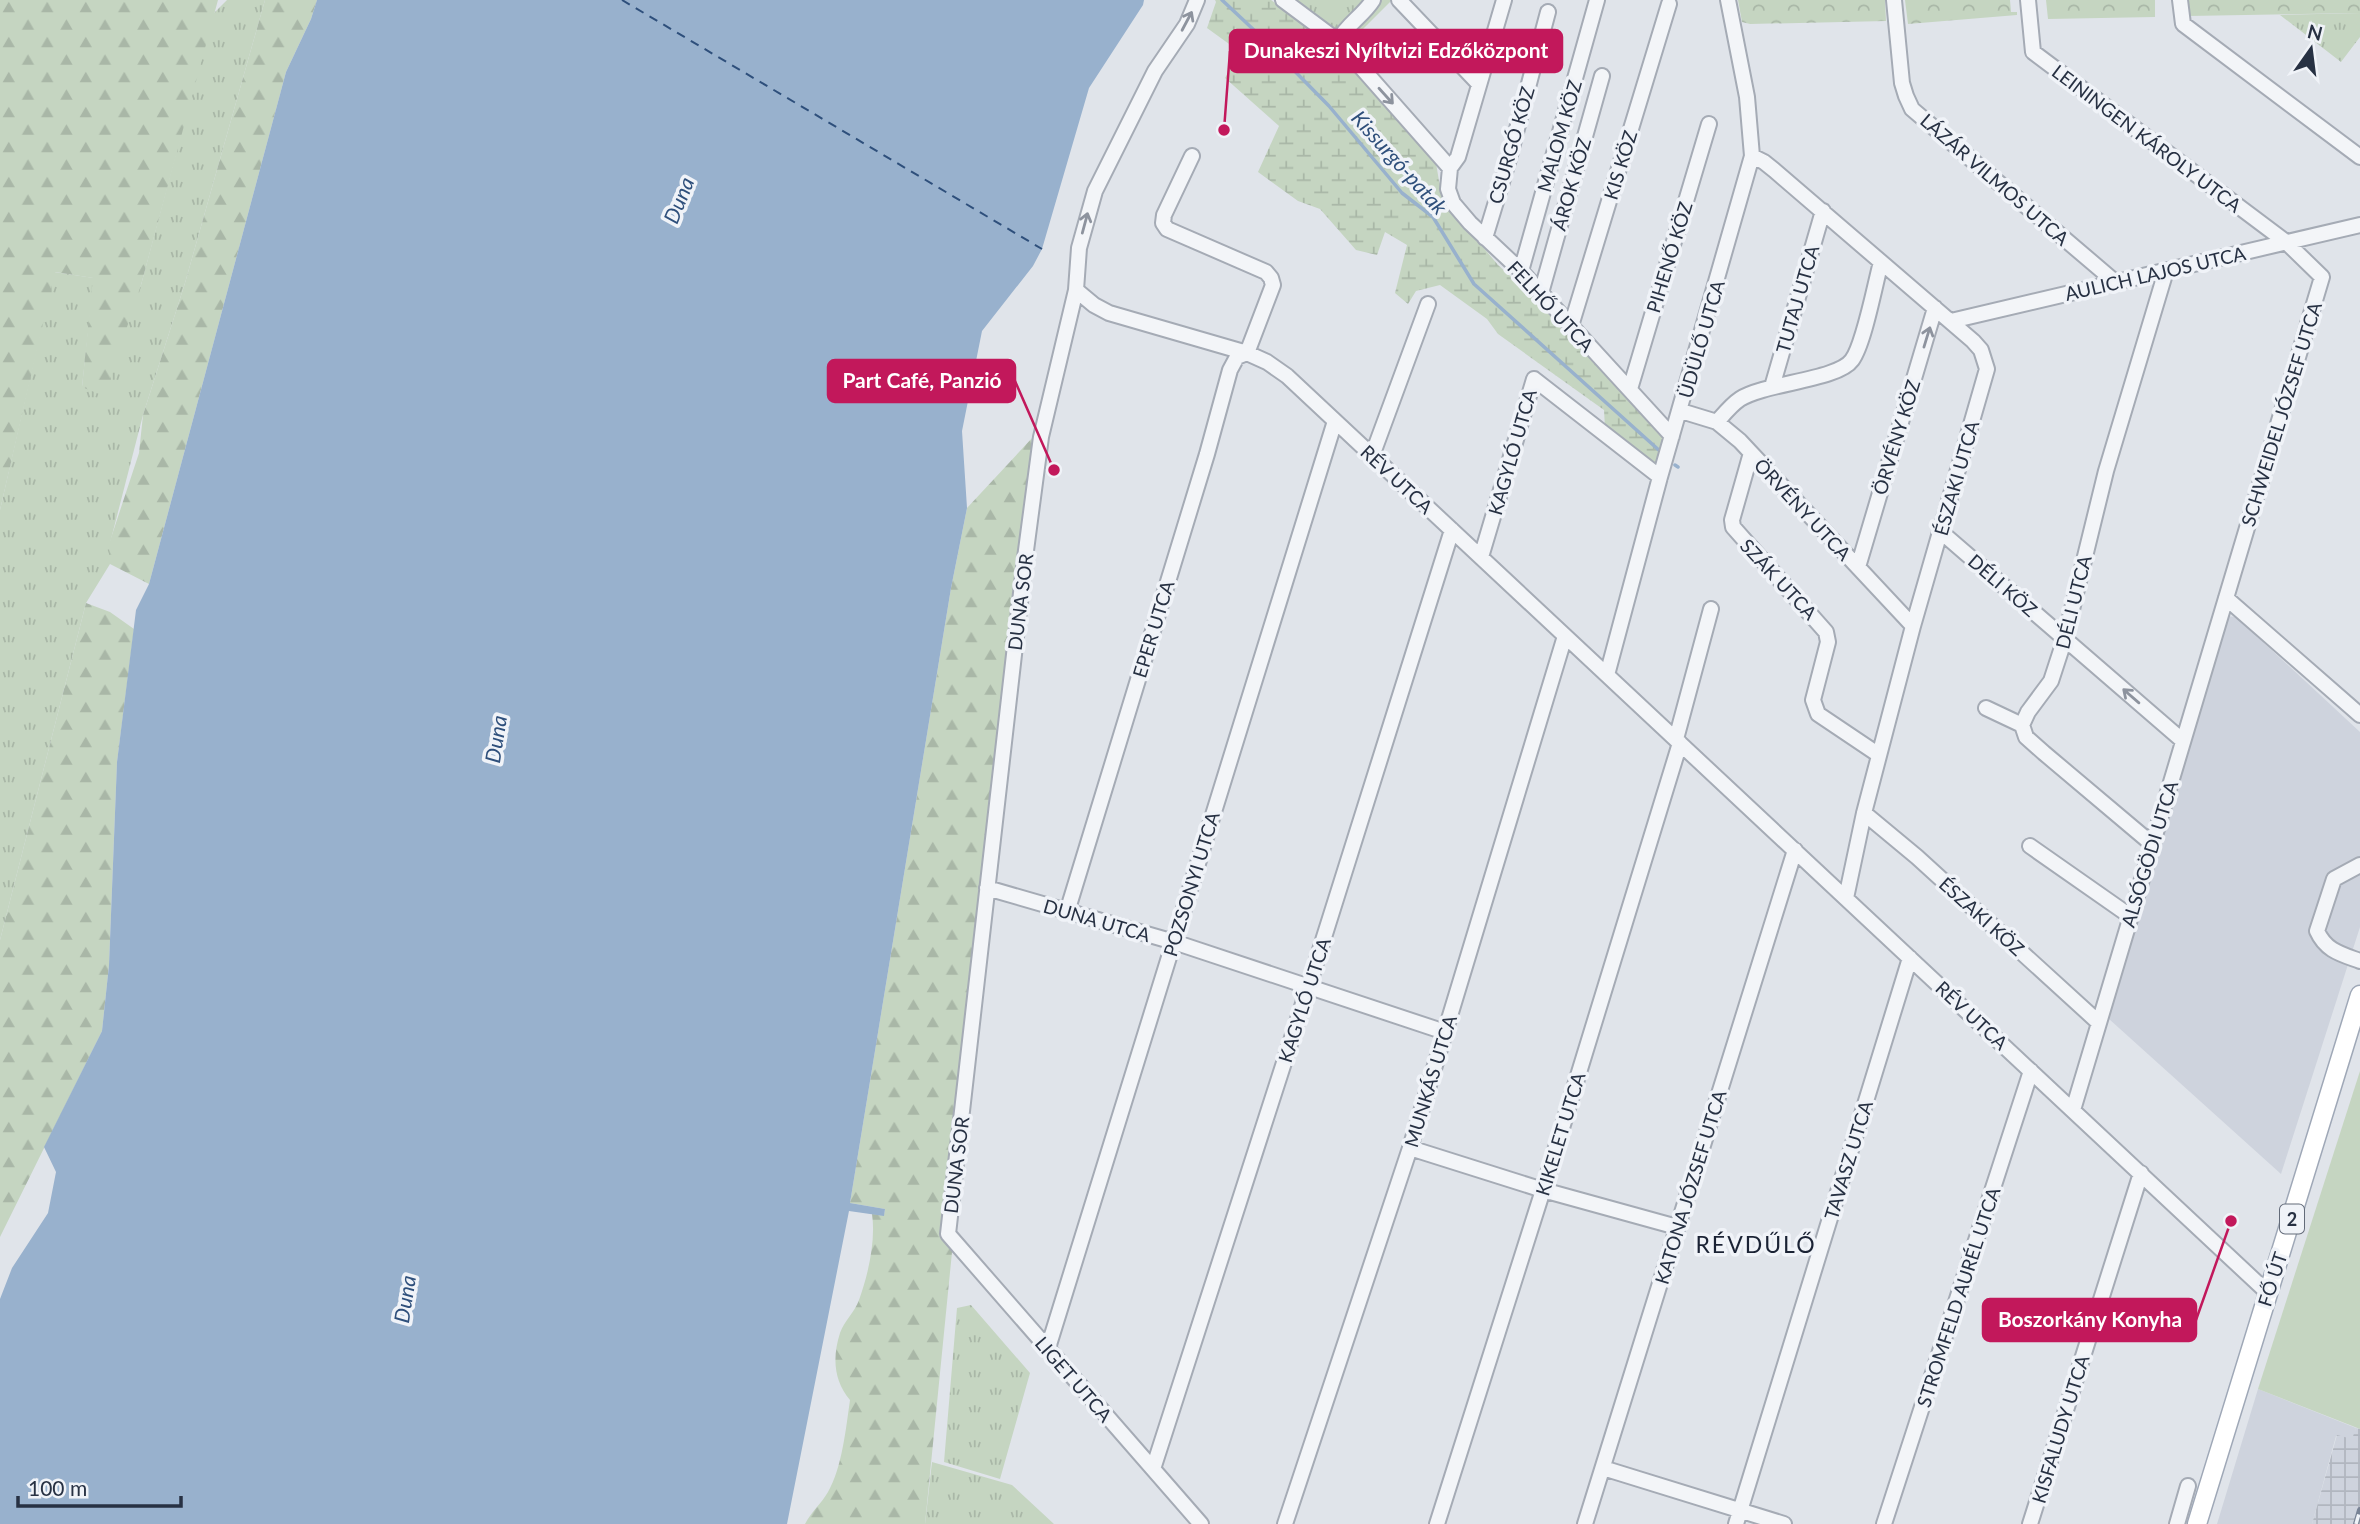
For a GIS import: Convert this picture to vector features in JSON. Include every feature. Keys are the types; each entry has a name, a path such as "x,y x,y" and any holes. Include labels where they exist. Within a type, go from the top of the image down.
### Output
{"main road":[{"name":"FŐ ÚT","path":"2197,1524 2360,995"}],"street":[{"name":"DUNA SOR","path":"948,1234 1025,558 1041,438 1076,290 1079,248 1095,191 1154,71 1186,24 1197,0"},
{"path":"1283,0 1341,35 1450,168 1458,157 1504,0"},
{"path":"1341,35 1373,0"},
{"path":"1399,0 1479,84"},
{"name":"MALOM KÖZ","path":"1521,271 1597,0"},
{"name":"ÜDÜLŐ UTCA","path":"1607,675 1660,477 1752,156 1747,97 1728,0"},
{"name":"LÁZÁR VILMOS UTCA","path":"1894,0 1902,83 1912,109 2114,281"},
{"name":"LEININGEN KÁROLY UTCA","path":"2028,0 2033,52 2286,242"},
{"path":"2180,0 2183,24 2360,157"},
{"name":"KIS KÖZ","path":"1571,326 1669,4"},
{"name":"CSURGÓ KÖZ","path":"1485,238 1548,12"},
{"name":"ÁROK KÖZ","path":"1541,293 1602,75"},
{"name":"PIHENŐ KÖZ","path":"1630,389 1709,124"},
{"name":"EPER UTCA","path":"1067,912 1207,454 1227,380 1237,357 1247,353 1273,285 1266,272 1167,229 1163,223 1164,215 1192,156"},
{"name":"ÉSZAKI UTCA","path":"1752,156 1764,162 1951,321 1981,350 1987,369 1878,755 1846,898"},
{"name":"FELHŐ UTCA","path":"1450,168 1448,189 1452,203 1521,271 1672,436"},
{"name":"TUTAJ UTCA","path":"1772,387 1823,211"},
{"name":"AULICH LAJOS UTCA","path":"1951,321 2360,225"},
{"name":"SCHWEIDEL JÓZSEF UTCA","path":"2226,598 2322,277 2286,242"},
{"path":"1717,422 1742,398 1848,365 1858,349 1881,261"},
{"name":"DÉLI UTCA","path":"2022,725 2028,712 2051,681 2065,638 2106,471 2166,271"},
{"name":"RÉV UTCA","path":"1076,290 1094,305 1110,313 1247,353 1287,376 2268,1293"},
{"path":"1373,456 1427,304"},
{"name":"ÖRVÉNY KÖZ","path":"1858,567 1935,308"},
{"name":"KAGYLÓ UTCA","path":"1481,557 1534,379 1660,477"},
{"name":"ÖRVÉNY UTCA","path":"1681,411 1717,422 1751,453 1913,626"},
{"name":"POZSONYI UTCA","path":"1048,1348 1335,421"},
{"name":"SZÁK UTCA","path":"1751,453 1732,520 1733,527 1826,632 1828,642 1813,700 1818,714 1878,755"},
{"name":"KAGYLÓ UTCA","path":"1153,1469 1452,530"},
{"name":"DÉLI KÖZ","path":"1940,531 2183,741"},
{"path":"2226,598 2360,715"},
{"name":"ALSÓGÖDI UTCA","path":"2073,1110 2226,598"},
{"path":"1678,741 1711,609"},
{"name":"MUNKÁS UTCA","path":"1285,1524 1410,1149 1565,636"},
{"path":"1986,708 2022,725 2026,737 2152,844"},
{"name":"KIKELET UTCA","path":"1437,1524 1543,1190 1678,741"},
{"name":"ÉSZAKI KÖZ","path":"1864,813 1917,857 2098,1022"},
{"path":"2030,846 2130,916"},
{"name":"KATONA JÓZSEF UTCA","path":"1585,1524 1795,850"},
{"path":"2360,865 2334,879 2317,932 2322,943 2336,952 2360,961"},
{"name":"DUNA UTCA","path":"987,888 1174,942 1445,1032"},
{"name":"TAVASZ UTCA","path":"1736,1524 1910,958"},
{"name":"STROMFELD AURÉL UTCA","path":"1884,1524 2031,1071"},
{"path":"1410,1149 1677,1227"},
{"name":"KISFALUDY UTCA","path":"2031,1524 2141,1173"},
{"name":"LIGET UTCA","path":"948,1234 1201,1524"},
{"path":"1603,1468 1784,1524"},
{"path":"2177,1524 2188,1486"}],"shaded area":[{"path":"2226,616 2236,617 2360,732 2360,927 2281,1174 2109,1019"},
{"path":"2258,1389 2356,1428 2353,1440 2336,1436 2312,1524 2217,1524"},
{"path":"2356,1428 2360,1429 2360,1524 2312,1524 2337,1435 2352,1439"}],"green space":[{"path":"0,0 218,0 141,285 104,396 82,387 93,278 55,272 0,510"},
{"path":"227,0 265,0 185,283 143,415 110,543 110,564 86,603 0,940 0,510 54,272 94,278 82,387 141,285 213,14"},
{"path":"265,0 317,0 286,72 149,584 110,564 109,544 139,453 143,415 185,283"},
{"path":"1215,0 1271,0 1329,43 1378,94 1436,163 1448,205 1498,265 1553,315 1670,442 1661,467 1605,428 1604,410 1498,334 1487,319 1440,285 1416,291 1408,304 1395,293 1407,245 1385,232 1377,255 1356,250 1320,209 1298,201 1258,172 1279,126 1225,78 1238,55 1236,49 1207,28"},
{"path":"1297,0 1392,0 1347,45"},
{"path":"1738,0 1885,0 1886,21 1750,24 1742,22"},
{"path":"1905,0 2010,0 2011,12 2017,12 2017,15 1908,24"},
{"path":"2046,0 2155,0 2155,17 2048,19"},
{"path":"2186,0 2360,0 2360,13 2188,16"},
{"path":"2360,13 2360,37 2341,62 2280,15"},
{"path":"1033,437 925,1524 805,1524 828,1492 840,1460 850,1400 836,1369 837,1342 857,1304 865,1280 872,1246 872,1214 884,1215 885,1209 850,1203 951,588 967,508"},
{"path":"86,603 110,612 134,629 117,762 109,965 102,1031 0,1237 0,940"},
{"path":"2360,1071 2360,1429 2258,1389"},
{"path":"971,1305 1030,1373 1000,1479 944,1462 957,1308"},
{"path":"932,1462 1012,1485 1054,1524 925,1524"}],"water":[{"name":"Duna","path":"317,0 1144,0 1089,88 1042,249 1033,266 982,331 962,431 967,508 951,588 850,1203 885,1209 884,1216 849,1211 787,1524 0,1524 0,1299 12,1268 48,1213 56,1172 44,1147 102,1031 109,965 117,762 136,610 149,584 286,72"}],"waterway":[{"path":"1222,0 1255,31"},
{"name":"Kissurgó-patak","path":"1263,39 1329,106 1402,193 1433,217 1474,284 1661,452"}],"ferry route":[{"path":"622,0 1042,249"}],"railway":[{"path":"2356,1524 2360,1510"}],"place":[{"name":"Dunakeszi Nyíltvizi Edzőközpont","path":"1224,130"},
{"name":"Part Café, Panzió","path":"1054,470"},
{"name":"Boszorkány Konyha","path":"2231,1221"}],"district":[{"name":"RÉVDŰLŐ","path":"1756,1244"}]}
